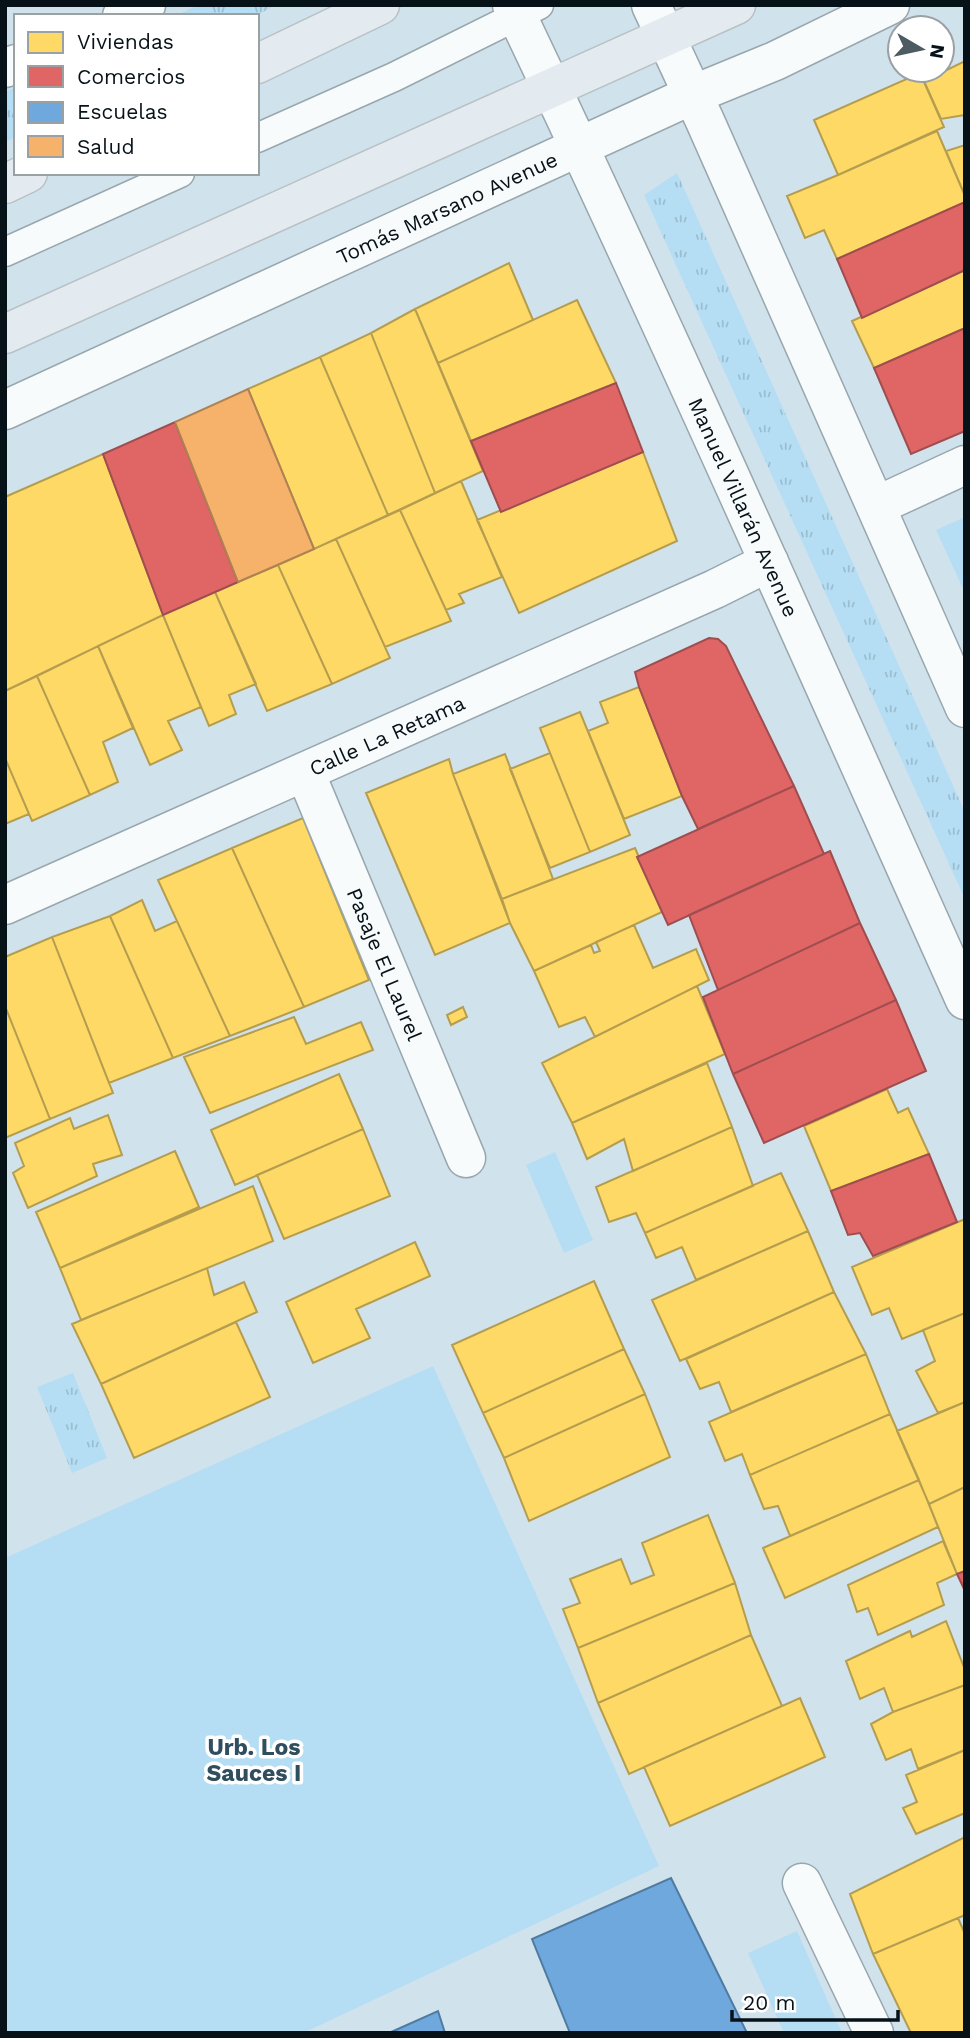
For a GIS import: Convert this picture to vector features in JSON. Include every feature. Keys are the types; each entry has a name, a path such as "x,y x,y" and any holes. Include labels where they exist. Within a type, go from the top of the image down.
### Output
{"main road":[{"path":"259,63 380,5"},
{"path":"5,334 551,88 658,21 736,5"},
{"path":"5,184 24,175"}],"street":[{"path":"126,14 146,5"},
{"name":"Tomás Marsano Avenue","path":"5,410 692,96 775,61 890,5"},
{"name":"Manuel Villarán Avenue","path":"523,9 551,88 769,562 965,1000"},
{"path":"658,21 965,708"},
{"path":"876,506 965,465"},
{"name":"Calle La Retama","path":"5,905 715,589 769,562"},
{"name":"Pasaje El Laurel","path":"305,772 466,1158"},
{"path":"802,1883 874,2033"}],"lane":[{"path":"259,137 394,77 523,9"},
{"path":"5,252 176,175"}],"green space":[{"path":"198,5 276,5 259,14 179,14"},
{"path":"14,88 14,138 5,142 5,92"},
{"path":"677,173 965,812 965,899 644,195"},
{"path":"965,517 965,593 936,530"},
{"path":"555,1152 593,1240 564,1253 526,1165"},
{"path":"433,1366 659,1866 303,2033 5,2033 5,1558"},
{"path":"73,1373 107,1458 72,1473 37,1387"},
{"path":"797,1931 842,2033 784,2033 748,1953"}],"building: Viviendas":[{"path":"965,61 965,115 941,119 925,84 956,84 956,65"},
{"path":"895,84 925,84 944,127 838,175 814,120"},
{"path":"937,131 965,196 965,202 837,259 824,230 805,238 787,196"},
{"path":"965,145 965,196 946,151"},
{"path":"509,263 533,320 438,363 415,309"},
{"path":"965,270 965,328 874,368 852,321"},
{"path":"577,300 616,383 471,441 438,363"},
{"path":"415,309 483,471 435,493 371,333"},
{"path":"371,333 435,493 388,515 320,357"},
{"path":"320,357 388,515 314,549 248,389"},
{"path":"643,452 677,541 519,613 477,520"},
{"path":"103,454 163,615 5,691 5,497"},
{"path":"461,481 502,577 459,594 464,603 446,610 400,510"},
{"path":"400,510 451,621 385,647 336,539"},
{"path":"336,539 390,658 332,684 278,565"},
{"path":"278,565 332,684 267,711 215,592"},
{"path":"215,592 256,684 229,695 236,714 209,726 163,615"},
{"path":"163,615 201,707 168,721 182,750 150,765 98,646"},
{"path":"98,646 133,728 103,742 118,782 90,795 37,676"},
{"path":"37,676 90,795 32,821 5,758 5,691"},
{"path":"639,687 682,796 624,819 588,731 608,723 600,702"},
{"path":"580,712 630,835 590,852 540,728"},
{"path":"550,753 590,852 550,868 510,769"},
{"path":"505,754 553,879 502,899 453,774"},
{"path":"5,758 29,814 5,824"},
{"path":"449,759 510,923 435,955 366,793"},
{"path":"303,818 369,980 304,1007 232,848"},
{"path":"232,848 304,1007 230,1036 158,880"},
{"path":"635,848 662,912 534,971 510,923 502,899"},
{"path":"142,900 155,931 177,921 230,1036 173,1058 110,916"},
{"path":"110,916 173,1058 109,1083 52,937"},
{"path":"634,925 653,968 696,949 709,980 595,1037 585,1017 559,1027 534,971 591,945 594,953 600,951 596,942"},
{"path":"52,937 113,1093 50,1119 5,1006 5,957"},
{"path":"697,986 725,1054 572,1123 542,1063"},
{"path":"5,1006 50,1119 5,1138"},
{"path":"463,1007 467,1017 451,1025 447,1015"},
{"path":"294,1017 306,1044 361,1022 373,1050 210,1113 184,1057"},
{"path":"707,1063 732,1127 633,1171 624,1139 587,1159 572,1123"},
{"path":"339,1074 363,1129 235,1185 211,1130"},
{"path":"887,1089 898,1113 908,1108 929,1154 831,1191 804,1126"},
{"path":"108,1115 122,1155 93,1164 97,1176 28,1208 13,1173 24,1166 15,1143 70,1118 74,1129"},
{"path":"732,1127 753,1186 645,1233 636,1213 609,1222 596,1187"},
{"path":"363,1129 390,1196 284,1239 257,1175"},
{"path":"175,1151 199,1207 60,1268 36,1212"},
{"path":"781,1173 808,1231 696,1280 682,1247 656,1258 645,1233"},
{"path":"253,1186 273,1241 81,1320 60,1268"},
{"path":"965,1219 965,1313 902,1339 889,1308 872,1315 852,1267"},
{"path":"808,1231 834,1292 680,1361 652,1300"},
{"path":"415,1242 430,1276 356,1309 370,1338 313,1363 286,1302"},
{"path":"207,1268 214,1295 244,1282 257,1312 101,1384 72,1324"},
{"path":"594,1281 624,1349 483,1413 452,1345"},
{"path":"834,1292 866,1354 731,1412 719,1382 700,1389 686,1359"},
{"path":"965,1313 965,1402 938,1413 916,1371 935,1361 923,1330"},
{"path":"236,1322 270,1397 134,1458 101,1384"},
{"path":"624,1349 645,1394 504,1458 483,1413"},
{"path":"866,1354 890,1414 750,1475 742,1454 725,1461 709,1422"},
{"path":"645,1394 670,1457 529,1521 504,1458"},
{"path":"965,1402 965,1487 929,1504 897,1431"},
{"path":"890,1414 919,1480 790,1536 778,1506 764,1509 750,1475"},
{"path":"919,1480 938,1527 785,1598 763,1548"},
{"path":"965,1487 965,1571 957,1574 929,1504"},
{"path":"708,1515 735,1583 578,1648 563,1609 580,1603 570,1579 621,1559 631,1584 654,1575 642,1543"},
{"path":"943,1541 957,1574 937,1583 944,1605 878,1635 868,1608 857,1612 848,1585"},
{"path":"735,1583 751,1635 598,1703 578,1648"},
{"path":"946,1621 965,1670 965,1685 893,1712 884,1688 860,1699 846,1661 910,1631 912,1637"},
{"path":"751,1635 782,1706 629,1774 598,1703"},
{"path":"965,1685 965,1750 918,1769 911,1749 886,1760 871,1724 893,1712"},
{"path":"800,1698 825,1757 670,1826 644,1767"},
{"path":"965,1750 965,1813 916,1834 903,1808 917,1802 906,1775"},
{"path":"965,1837 965,1915 873,1954 850,1894"},
{"path":"958,1918 965,1934 965,2033 911,2033 873,1954"}],"building: Comercios":[{"path":"965,202 965,270 862,318 837,259"},
{"path":"965,328 965,431 911,454 874,368"},
{"path":"616,383 643,452 501,512 471,441"},
{"path":"175,422 238,582 163,615 103,454"},
{"path":"709,638 718,639 726,646 794,786 698,829 682,796 635,672"},
{"path":"794,786 824,854 668,925 637,857"},
{"path":"830,851 860,923 718,990 689,915"},
{"path":"860,923 896,1000 733,1074 703,997"},
{"path":"896,1000 926,1071 764,1143 733,1074"},
{"path":"929,1154 957,1222 873,1256 860,1233 848,1235 831,1191"},
{"path":"965,1571 965,1591 957,1574"}],"building: Escuelas":[{"path":"671,1878 747,2033 570,2033 532,1939"},
{"path":"438,2011 445,2033 389,2033"}],"building: Salud":[{"path":"248,389 314,549 238,582 175,422"}],"district":[{"name":"Urb. Los Sauces I","path":"254,1760"}]}
